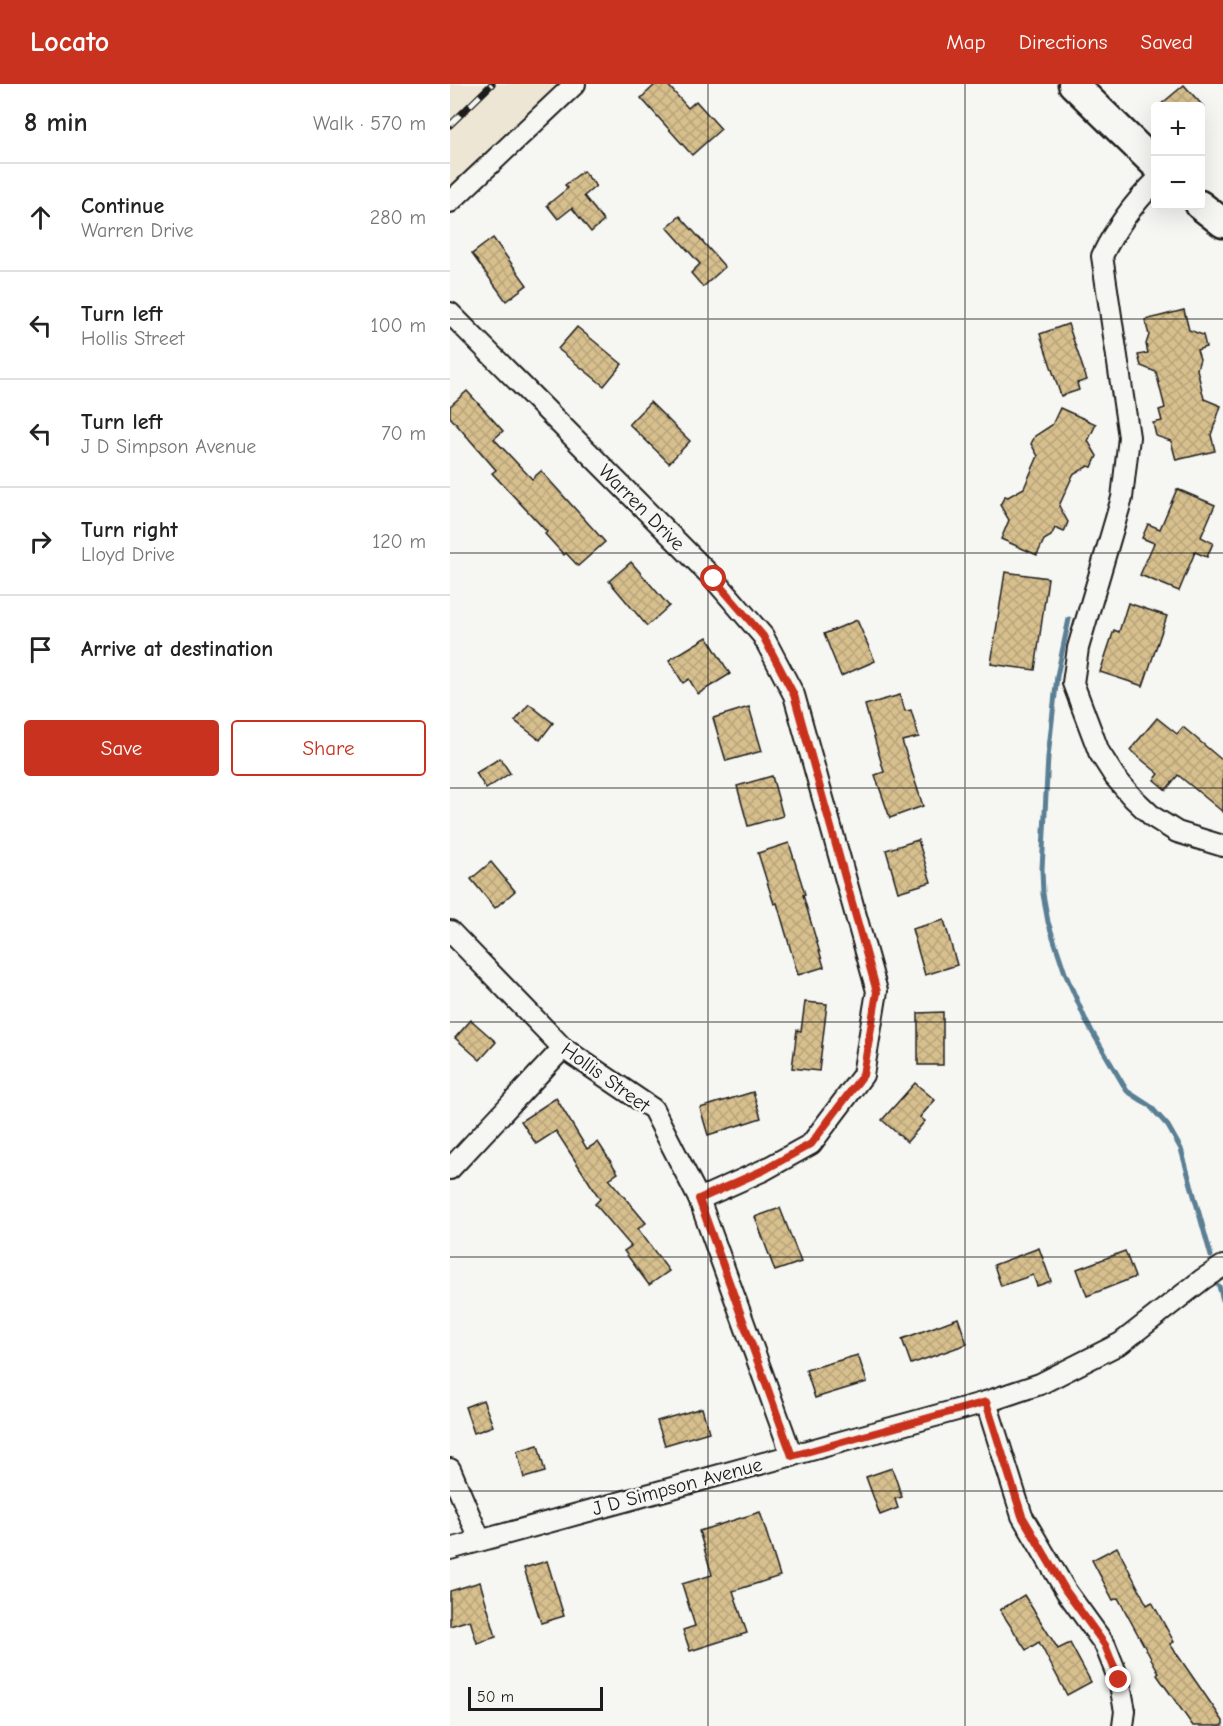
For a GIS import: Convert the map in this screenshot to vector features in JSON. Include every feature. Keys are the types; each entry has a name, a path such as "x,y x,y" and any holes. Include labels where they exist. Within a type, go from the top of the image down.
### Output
{"street":[{"path":"450,202 576,84"},
{"path":"1073,84 1151,161"},
{"path":"1151,185 1108,243 1102,256 1129,437 1127,467 1122,498 1078,648 1073,683 1099,752 1115,777 1133,798 1153,817 1177,832 1223,846"},
{"path":"1205,209 1223,223"},
{"name":"Warren Drive","path":"450,313 714,579 763,636 794,695 877,992 863,1075 811,1144 764,1170 699,1199"},
{"name":"Hollis Street","path":"450,931 563,1048 653,1109 699,1199 792,1456"},
{"path":"450,1169 563,1048"},
{"name":"J D Simpson Avenue","path":"450,1549 986,1402 1040,1384 1121,1343 1223,1266"},
{"path":"986,1402 1022,1516 1066,1591 1105,1645 1119,1680 1125,1711 1123,1726"},
{"path":"450,1468 480,1540"}],"shaded area":[{"path":"450,84 575,84 450,202"}],"building":[{"path":"656,84 667,84 688,108 696,101 721,129 692,155 641,98"},
{"path":"1184,85 1199,102 1164,102"},
{"path":"583,171 596,186 584,196 604,221 591,232 572,208 558,219 547,205 568,188 565,185"},
{"path":"680,216 725,267 703,287 691,273 700,264 667,227"},
{"path":"493,238 527,285 506,301 472,254"},
{"path":"1184,310 1189,330 1203,335 1206,347 1197,350 1200,359 1197,369 1204,399 1221,406 1211,435 1215,451 1176,460 1171,441 1156,436 1153,423 1162,421 1159,410 1165,408 1156,372 1141,366 1138,355 1148,353 1146,344 1149,335 1145,320"},
{"path":"1068,324 1087,380 1077,383 1079,390 1061,396 1040,334"},
{"path":"577,327 622,364 604,386 558,349"},
{"path":"467,391 503,431 494,439 532,479 541,471 605,542 578,566 566,553 564,555 545,534 547,532 492,473 496,470 450,417 450,406"},
{"path":"650,402 690,441 669,463 629,424"},
{"path":"1060,408 1096,424 1088,441 1097,456 1092,467 1088,466 1073,475 1059,506 1068,522 1064,532 1055,528 1051,536 1044,540 1037,555 1001,539 1009,520 1000,505 1005,496 1008,497 1024,488 1038,456 1031,444 1035,436 1052,425"},
{"path":"1177,489 1215,505 1201,537 1213,543 1207,557 1195,552 1179,591 1140,575 1154,543 1142,538 1148,524 1160,529"},
{"path":"631,562 669,606 647,626 609,581"},
{"path":"1005,572 1048,578 1035,670 991,664"},
{"path":"1128,603 1167,616 1143,686 1100,672 1114,630 1119,632"},
{"path":"857,620 875,661 841,676 824,634"},
{"path":"707,637 730,674 698,694 689,679 683,683 669,660"},
{"path":"900,695 905,711 911,710 919,737 902,741 923,806 890,818 875,775 884,772 865,705"},
{"path":"529,704 553,723 540,740 515,721"},
{"path":"749,707 762,751 726,761 713,718"},
{"path":"1157,718 1177,734 1183,727 1223,761 1223,812 1178,775 1166,790 1154,780 1159,774 1130,750"},
{"path":"500,758 510,773 486,789 476,773"},
{"path":"772,776 783,816 748,826 737,786"},
{"path":"918,840 931,882 898,892 886,850"},
{"path":"789,843 824,967 798,975 777,903 774,904 758,853"},
{"path":"491,862 515,891 495,908 471,879"},
{"path":"944,920 957,965 925,975 912,929"},
{"path":"805,1002 827,1004 819,1071 792,1068 797,1030 801,1031"},
{"path":"943,1012 943,1065 918,1065 918,1013"},
{"path":"471,1020 496,1042 480,1060 455,1038"},
{"path":"915,1083 935,1100 920,1117 925,1121 907,1142 882,1120"},
{"path":"753,1092 761,1118 708,1135 700,1108"},
{"path":"556,1098 587,1149 598,1142 618,1173 609,1179 646,1223 638,1229 669,1271 649,1285 624,1251 631,1246 595,1204 600,1199 556,1131 536,1144 521,1121"},
{"path":"780,1208 801,1262 775,1271 755,1217"},
{"path":"1039,1248 1051,1281 1037,1286 1033,1275 1001,1286 994,1265"},
{"path":"1125,1251 1135,1277 1087,1296 1077,1269"},
{"path":"958,1318 967,1344 911,1364 902,1339"},
{"path":"858,1355 867,1382 815,1398 806,1370"},
{"path":"483,1400 493,1426 474,1433 465,1407"},
{"path":"702,1408 709,1432 665,1445 657,1421"},
{"path":"538,1445 545,1472 524,1478 517,1451"},
{"path":"892,1468 902,1497 895,1499 898,1508 880,1515 866,1477"},
{"path":"760,1512 780,1576 733,1591 747,1633 690,1651 683,1630 695,1626 682,1584 712,1575 699,1531"},
{"path":"1117,1547 1147,1605 1152,1602 1174,1642 1170,1644 1223,1721 1223,1726 1193,1726 1157,1675 1159,1673 1118,1598 1113,1600 1092,1560"},
{"path":"547,1561 564,1616 541,1623 524,1568"},
{"path":"480,1582 496,1637 477,1643 470,1620 450,1626 450,1591"},
{"path":"1024,1595 1058,1649 1070,1643 1091,1682 1067,1695 1039,1642 1026,1650 1000,1610"}],"waterway":[{"path":"1069,619 1057,676 1048,757 1042,869 1043,894 1048,922 1065,973 1087,1023 1127,1091 1150,1106 1168,1126 1181,1149 1211,1256"},
{"path":"1219,1286 1223,1300"}],"railway":[{"path":"450,125 492,84"}],"route":[{"path":"714,579 763,636 794,695 877,992 863,1075 811,1144 764,1170 699,1199 792,1456 986,1402 1022,1516 1066,1591 1105,1645 1119,1680"}]}
